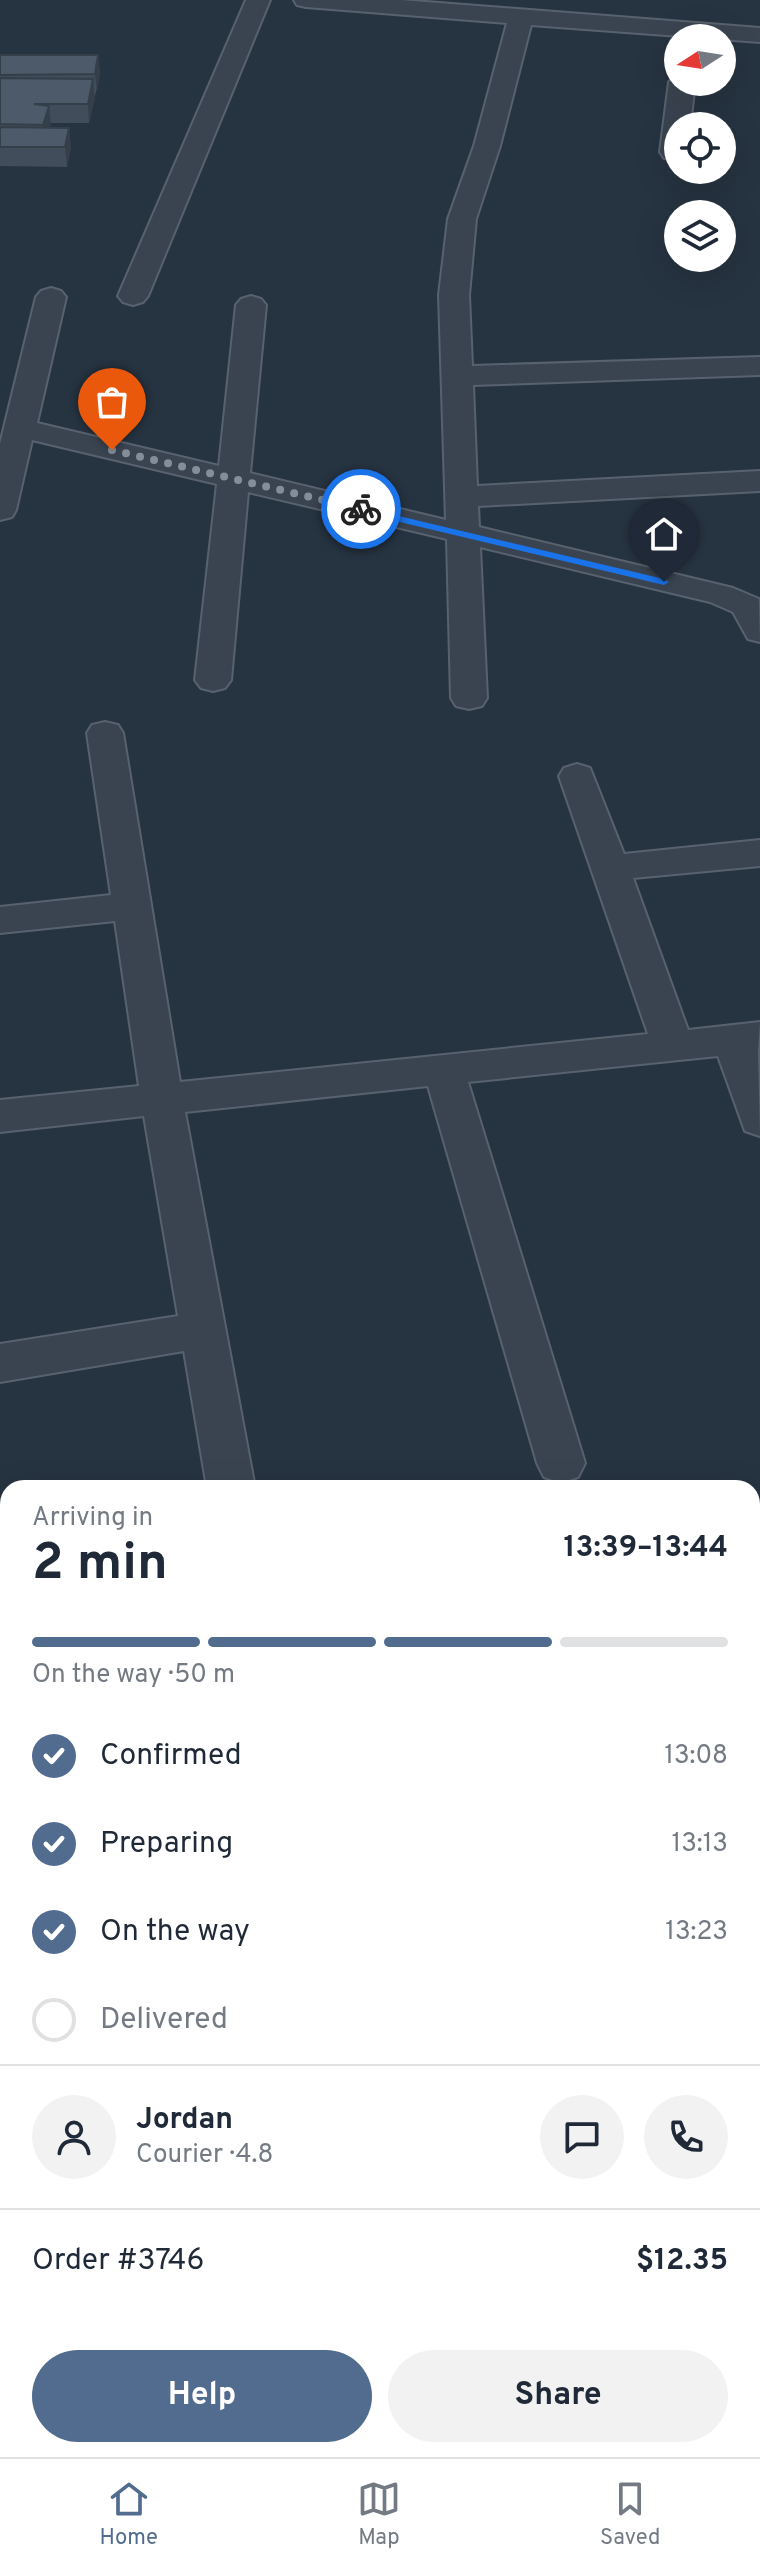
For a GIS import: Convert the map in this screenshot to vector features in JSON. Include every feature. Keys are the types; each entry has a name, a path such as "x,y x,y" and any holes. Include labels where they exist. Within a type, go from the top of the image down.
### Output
{"street":[{"path":"133,296 258,0"},
{"path":"306,0 664,32"},
{"path":"732,24 741,11"},
{"path":"469,698 454,295 462,219 487,146 521,17"},
{"path":"736,34 760,35"},
{"path":"0,510 51,297"},
{"path":"213,680 251,305"},
{"path":"457,376 760,366"},
{"path":"20,428 721,595 747,606 760,632"},
{"path":"461,497 760,481"},
{"path":"105,733 162,1100 230,1480"},
{"path":"577,776 673,1046"},
{"path":"610,868 760,853"},
{"path":"0,920 132,906"},
{"path":"0,1116 746,1038 760,1120"},
{"path":"444,1070 561,1463"},
{"path":"0,1363 204,1330"}],"building":[{"path":"0,55 98,55 95,74 0,75"},
{"path":"0,78 93,79 88,104 34,104 49,106 43,125 0,124"},
{"path":"0,127 69,128 65,147 0,147"}],"way so far":[{"path":"112,450 361,509"}],"route":[{"path":"361,509 664,582"}]}
